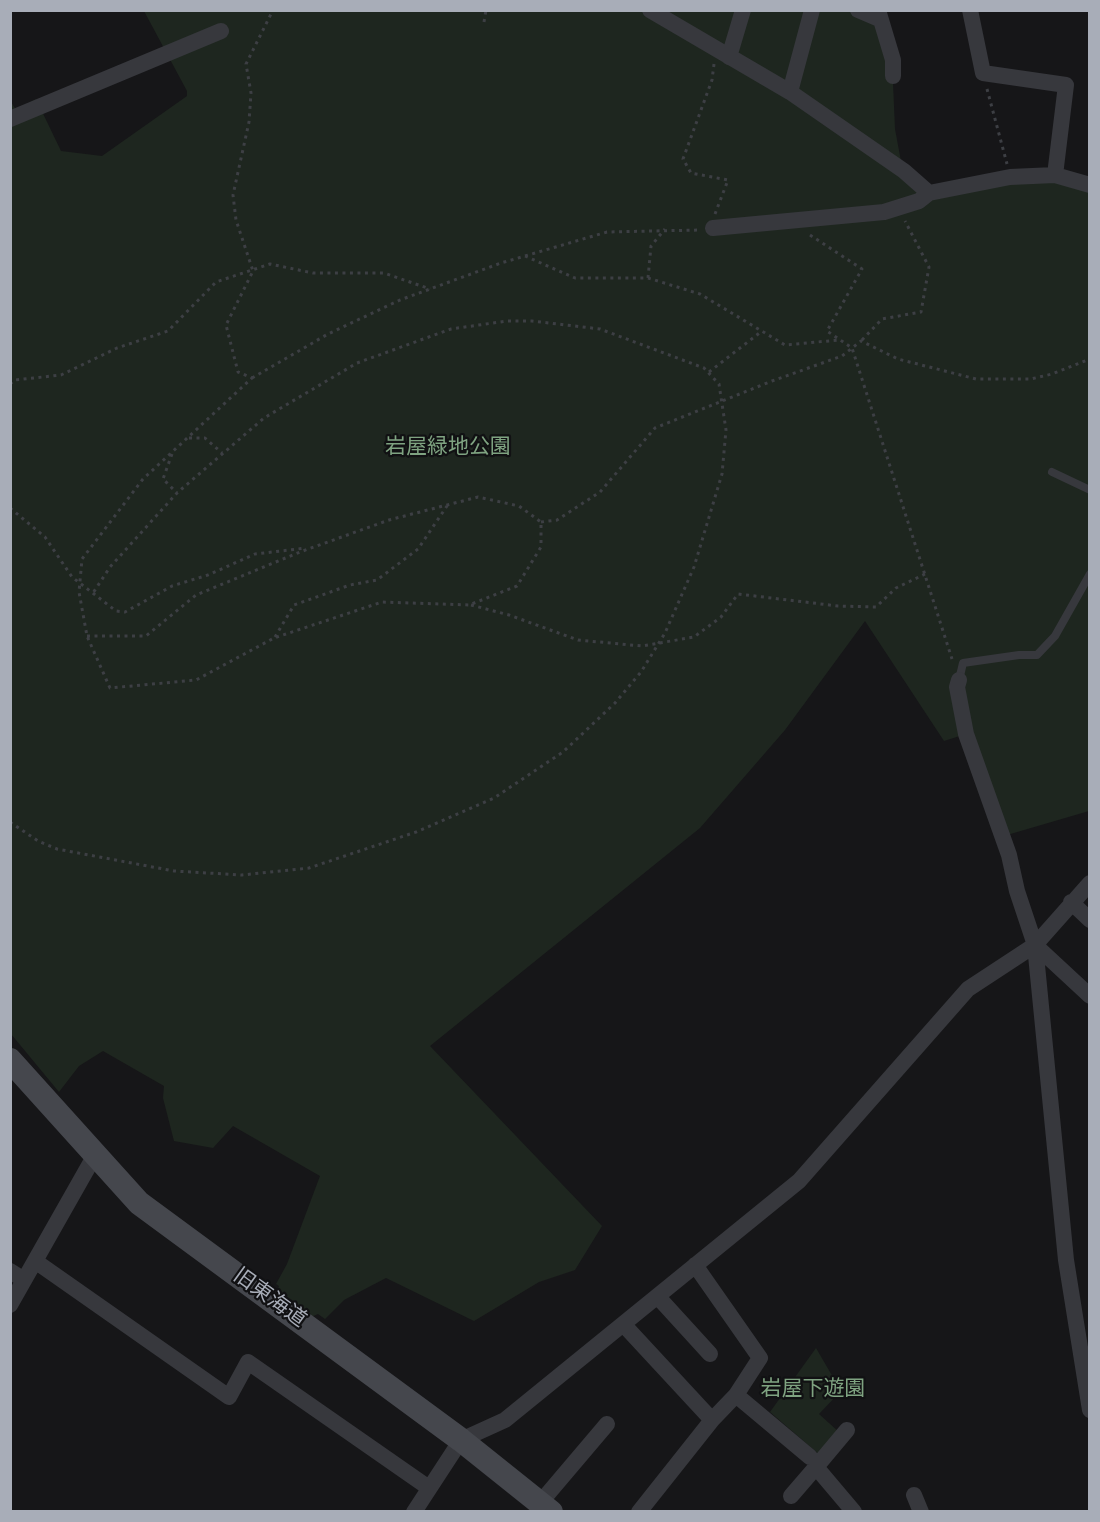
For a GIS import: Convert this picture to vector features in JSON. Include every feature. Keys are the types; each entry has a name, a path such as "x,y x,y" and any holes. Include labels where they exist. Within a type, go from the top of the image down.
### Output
{"street":[{"path":"650,10 676,17 723,52 790,92 904,171 929,193"},
{"path":"723,52 743,10"},
{"path":"790,92 812,10"},
{"path":"858,10 879,15 893,60 893,76"},
{"path":"970,10 983,73 1066,85 1055,175"},
{"path":"10,119 221,31"},
{"path":"713,228 866,215 903,207 929,193 1010,177 1055,175 1089,185"},
{"path":"959,680 957,687 966,734 1009,855 1017,891 1035,945 1058,1184 1076,1335 1089,1410"},
{"path":"414,1512 461,1440 505,1420 799,1181 968,989 1035,945 1089,883"},
{"path":"1071,902 1089,920"},
{"path":"1035,945 1089,996"},
{"name":"旧東海道","path":"10,1060 139,1203 461,1440 541,1509"},
{"path":"15,1288 35,1261 95,1155"},
{"path":"35,1261 229,1397 248,1362 429,1488"},
{"path":"639,1512 712,1420 736,1395 760,1358 695,1265"},
{"path":"658,1297 710,1354"},
{"path":"1076,1335 1089,1320"},
{"path":"624,1325 712,1420"},
{"path":"736,1395 813,1462 854,1512"},
{"path":"541,1509 607,1424"},
{"path":"791,1496 813,1462 847,1430"},
{"path":"914,1495 921,1512"}],"lane":[{"path":"1052,472 1089,490"},
{"path":"959,680 963,663 1019,655 1036,655 1055,636 1089,574"}],"path":[{"path":"252,378 238,372 226,325 253,271 236,219 233,195 249,122 251,93 246,64 273,10"},
{"path":"484,22 486,10"},
{"path":"723,52 683,159 691,173 728,180 716,208 713,228 690,231 665,229 607,232 524,255 433,290 400,300 328,334 252,378 143,479 82,560 79,592 87,636 110,688 195,680 274,638 382,602 469,605 509,615 578,640 642,646 694,637 722,617 738,594 838,606 876,607 896,588 925,574"},
{"path":"983,73 1010,177"},
{"path":"87,636 146,636 196,595 389,520 478,497 519,506 541,522 556,520 600,492 655,428 772,381 842,356 861,341 882,319 921,312 929,267 905,223 903,207"},
{"path":"825,217 804,231 862,269 827,331 852,348 959,680"},
{"path":"648,278 651,246 665,229"},
{"path":"524,255 575,278 648,278 700,294 785,345 841,340"},
{"path":"10,384 15,380 61,375 117,348 168,331 216,282 270,264 313,273 384,273 433,290"},
{"path":"10,822 38,841 57,849 174,871 242,875 309,868 416,832 494,798 563,752 597,720 641,672 659,643 694,567 722,474 726,430 719,384 704,368 600,330 532,321 507,321 451,329 357,363 264,418 177,493 110,567 93,593"},
{"path":"708,373 762,331"},
{"path":"861,341 898,359 976,379 1031,379 1052,374 1089,359"},
{"path":"236,373 252,378"},
{"path":"188,438 205,438 223,453"},
{"path":"173,451 163,479 177,493"},
{"path":"274,638 294,605 350,585 377,580 418,549 447,505"},
{"path":"10,508 45,537 72,577 117,611 125,612 172,586 208,575 255,554 314,548"},
{"path":"469,605 517,586 540,547 541,522"}],"green space":[{"name":"岩屋緑地公園","path":"144,11 877,11 892,60 895,129 903,172 930,193 1026,178 1089,180 1089,811 1007,835 966,734 944,741 865,621 785,730 700,828 430,1046 602,1226 575,1270 539,1282 474,1321 386,1278 344,1300 325,1319 318,1314 311,1317 277,1292 279,1286 276,1284 287,1264 320,1176 233,1126 213,1148 174,1141 163,1098 164,1086 103,1051 79,1066 59,1092 11,1034 10,100 16,110 36,99 61,151 102,156 187,96 187,91"},
{"name":"岩屋下遊園","path":"816,1348 841,1391 819,1414 840,1433 821,1456 770,1412"}]}
